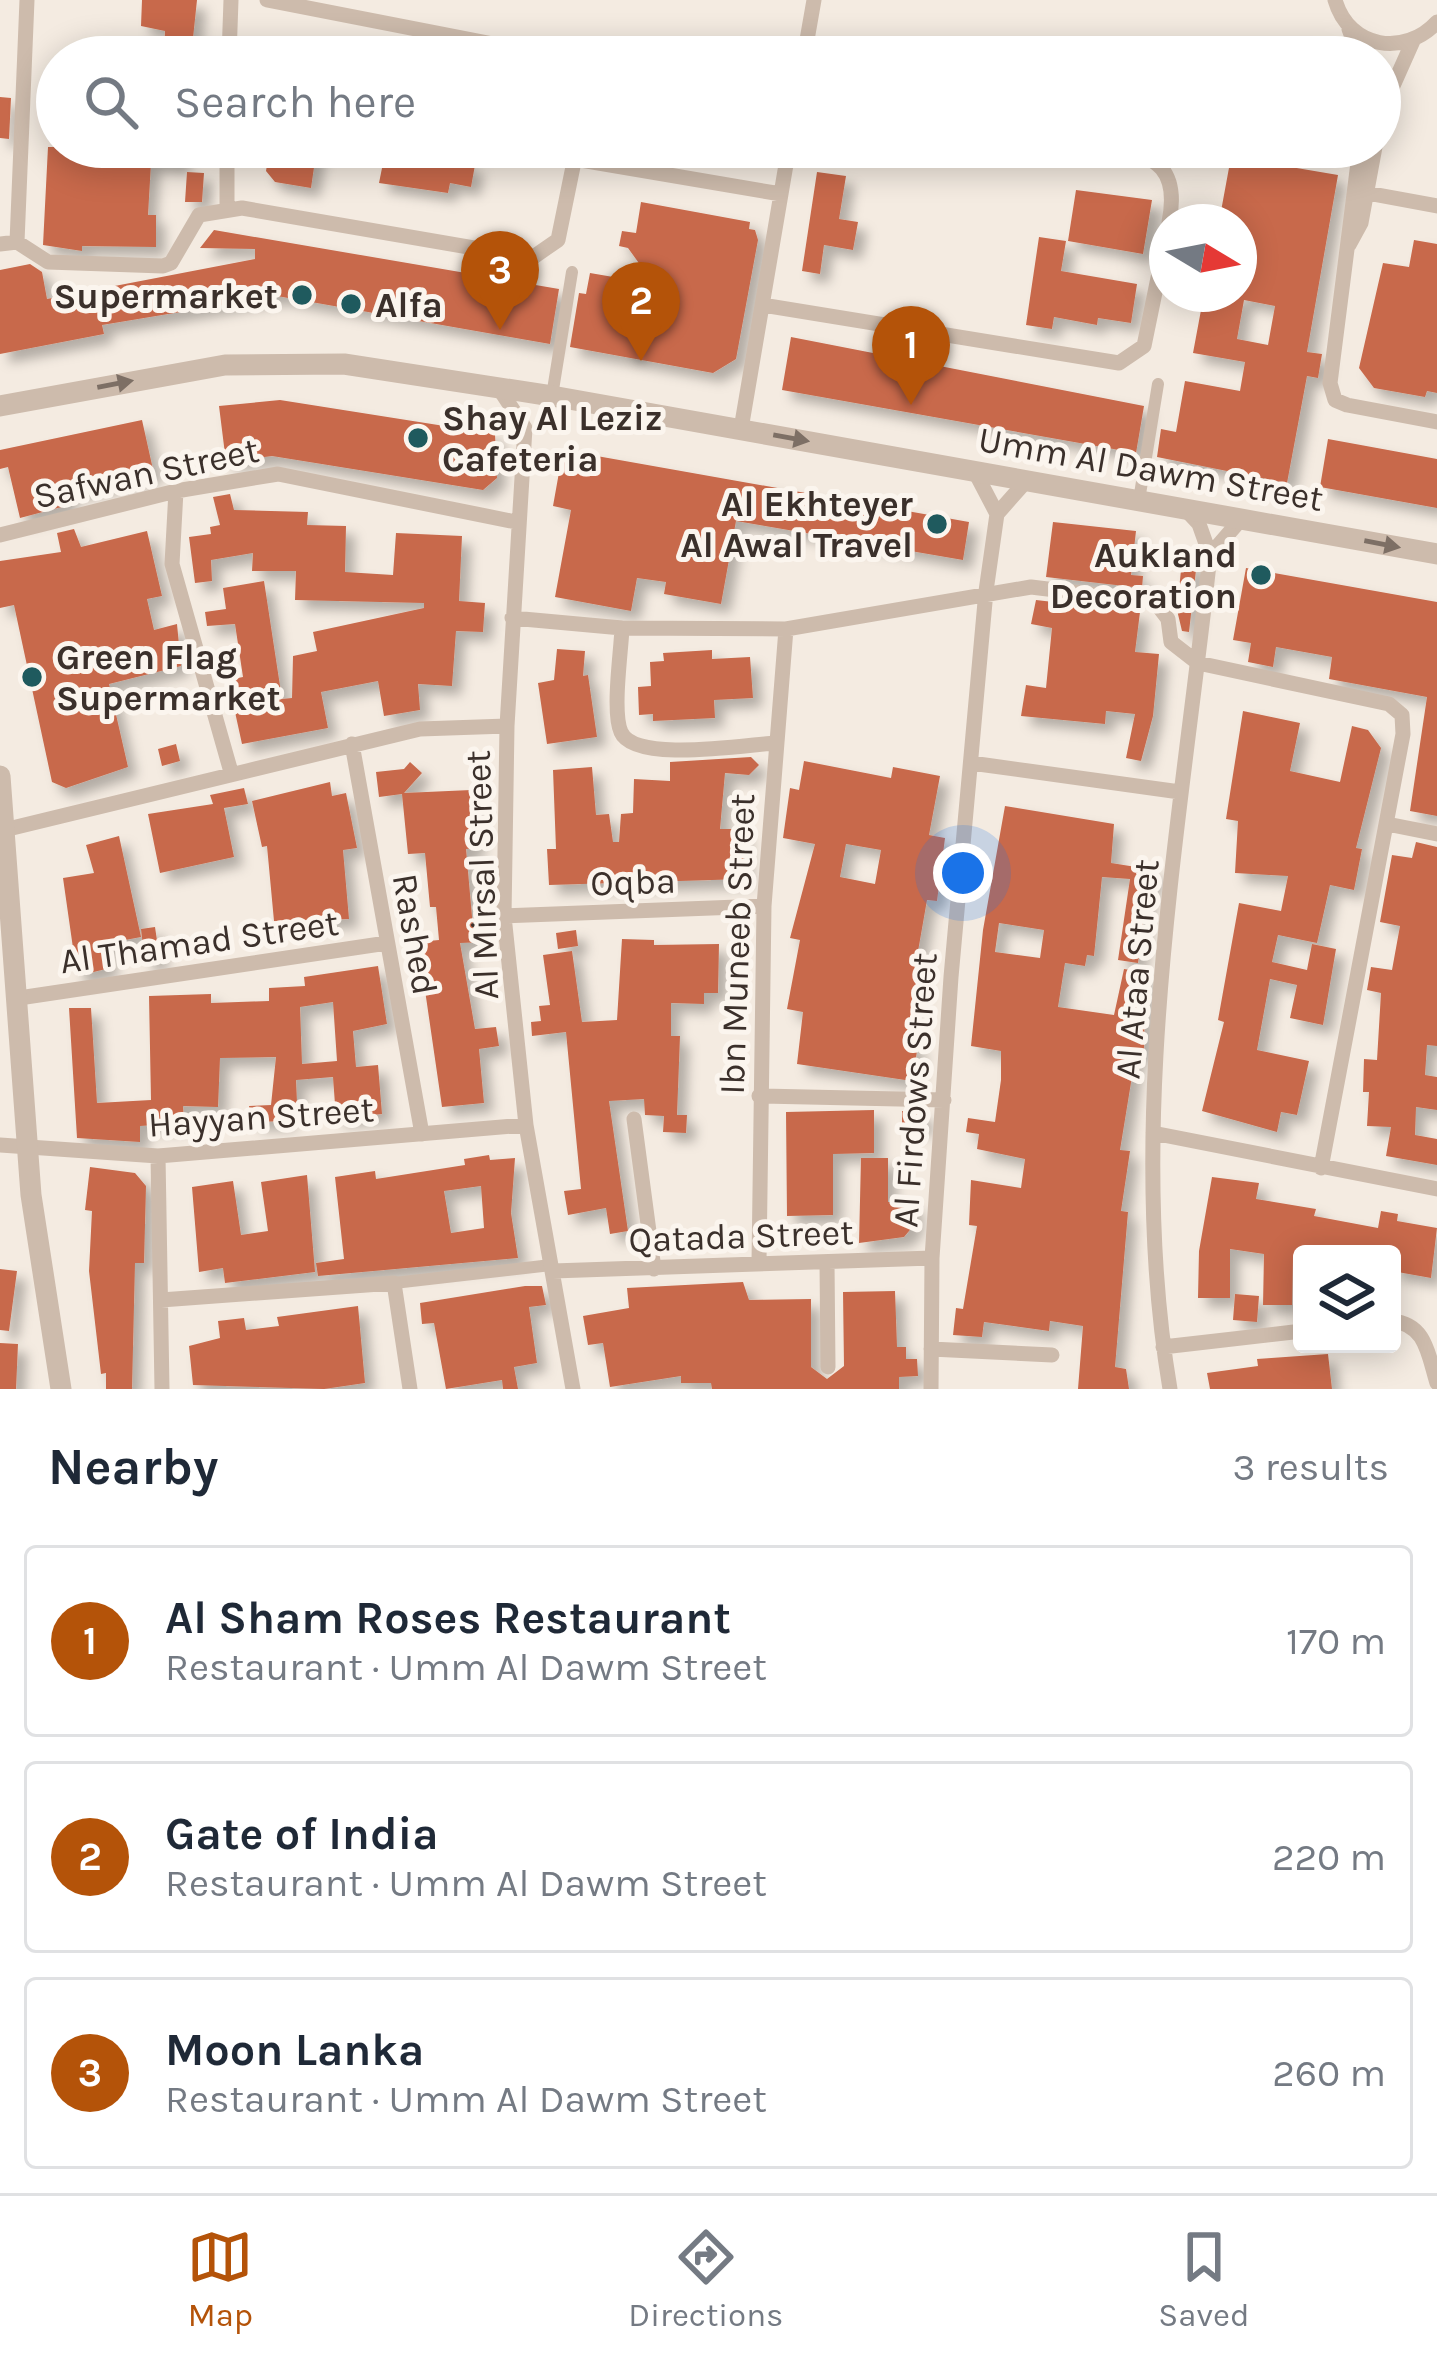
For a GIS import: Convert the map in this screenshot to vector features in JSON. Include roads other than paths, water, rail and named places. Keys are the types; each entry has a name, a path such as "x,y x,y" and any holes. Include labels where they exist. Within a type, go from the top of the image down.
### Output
{"street":[{"path":"27,0 8,243 48,262 164,266 199,214 227,208 532,258 558,240 573,168"},
{"path":"229,36 230,0"},
{"path":"267,0 451,36"},
{"path":"808,36 814,0"},
{"path":"1322,0 1363,36"},
{"path":"1401,43 1413,41 1436,24"},
{"path":"1401,68 1413,41"},
{"path":"226,168 227,208"},
{"path":"651,168 781,194"},
{"path":"741,429 785,168"},
{"path":"1166,168 1173,185 1171,204"},
{"path":"1358,168 1330,367 1335,400 1437,422"},
{"path":"1349,245 1371,168"},
{"path":"1367,193 1437,206"},
{"path":"499,387 525,428 552,396 572,272"},
{"path":"762,305 1119,363 1144,346 1151,312"},
{"name":"Umm Al Dawm Street","path":"0,406 197,369 266,362 344,364 552,396 1437,554"},
{"path":"1138,500 1158,384"},
{"name":"Al Mirsal Street","path":"525,428 507,726 504,916 526,1125 573,1389"},
{"path":"974,470 997,514 1028,479"},
{"name":"Safwan Street","path":"0,535 254,475 310,477 516,522"},
{"path":"176,490 172,564 231,772"},
{"path":"1185,508 1198,524 1210,555 1241,518"},
{"name":"Al Firdows Street","path":"931,1389 932,1258 986,591 997,514"},
{"name":"Al Ataa Street","path":"1170,1389 1163,1347 1153,1133 1180,792 1210,555"},
{"path":"512,618 622,628 786,629 986,591 1031,587 1155,602 1168,619 1171,642 1198,663 1389,704 1402,716 1403,734 1321,1168"},
{"path":"622,628 619,728 632,745 652,750 775,743"},
{"name":"Ibn Muneeb Street","path":"760,1262 764,906 786,629"},
{"path":"3,830 420,728 507,726"},
{"name":"Rashed","path":"352,744 422,1134"},
{"path":"971,763 1180,792"},
{"path":"0,776 28,1149 61,1389"},
{"path":"1387,824 1437,834"},
{"name":"Oqba","path":"504,916 764,906"},
{"name":"Al Thamad Street","path":"19,998 387,943"},
{"path":"759,1096 944,1100"},
{"path":"634,1119 654,1269"},
{"name":"Hayyan Street","path":"0,1145 158,1156 526,1125"},
{"path":"1153,1133 1437,1189"},
{"path":"158,1156 162,1389"},
{"name":"Qatada Street","path":"552,1268 654,1269 932,1258"},
{"path":"827,1262 828,1367"},
{"path":"161,1300 552,1268"},
{"path":"394,1283 410,1389"},
{"path":"1401,1322 1412,1324 1422,1334 1437,1383"},
{"path":"1163,1347 1293,1332"},
{"path":"931,1349 1052,1355"}],"place":[{"name":"Supermarket","path":"302,295"},
{"name":"Alfa","path":"351,304"},
{"name":"Moon Lanka","path":"500,330"},
{"name":"Gate of India","path":"641,361"},
{"name":"Al Sham Roses Restaurant","path":"911,405"},
{"name":"Shay Al Leziz Cafeteria","path":"418,438"},
{"name":"Al Ekhteyer Al Awal Travel","path":"937,524"},
{"name":"Aukland Decoration","path":"1261,575"},
{"name":"Green Flag Supermarket","path":"32,677"}]}
